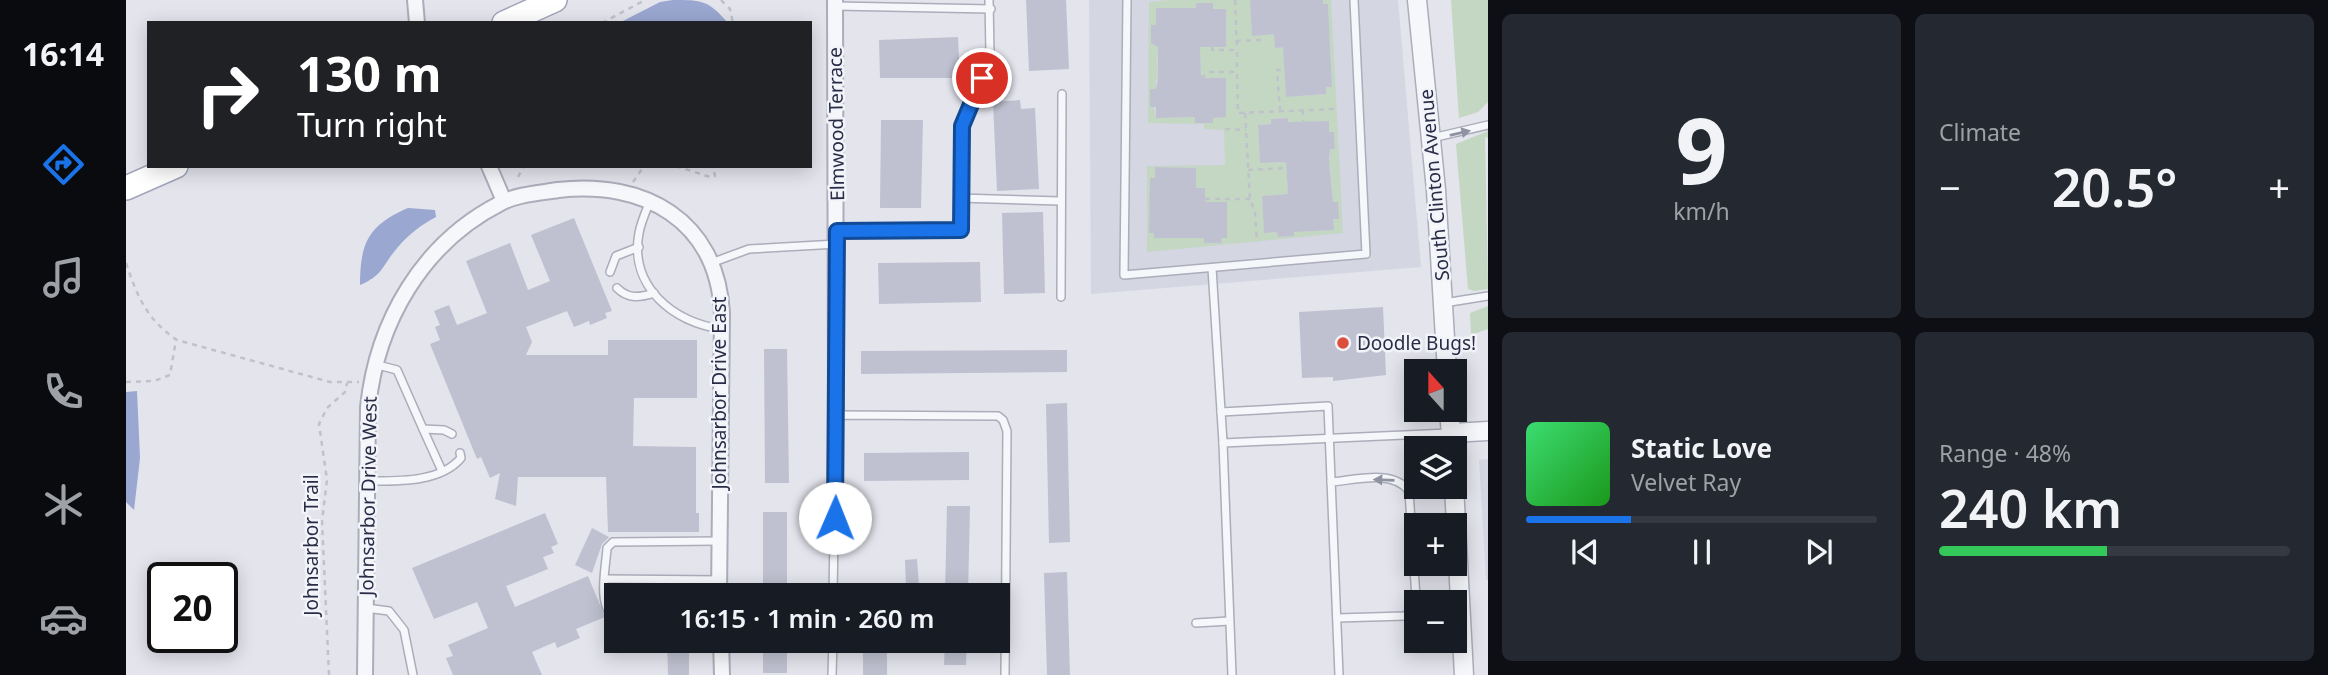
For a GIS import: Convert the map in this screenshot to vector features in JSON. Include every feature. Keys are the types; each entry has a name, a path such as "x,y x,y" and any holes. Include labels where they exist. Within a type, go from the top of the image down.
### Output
{"main road":[{"path":"508,21 555,0"},
{"path":"126,188 171,168"}],"street":[{"path":"415,0 417,21"},
{"name":"South Clinton Avenue","path":"1417,0 1431,138 1446,359"},
{"name":"Elmwood Terrace","path":"835,3 836,415"},
{"path":"490,168 504,201"},
{"name":"Johnsarbor Drive East","path":"504,201 531,194 589,187 620,190 650,201 684,225 711,263 721,295 722,329 719,583"},
{"name":"Johnsarbor Drive West","path":"365,675 368,407 374,364 392,314 412,282 446,243 504,201"},
{"path":"1467,436 1488,431"},
{"path":"1455,499 1464,675"},
{"path":"722,653 723,675"}],"lane":[{"path":"711,263 749,249 837,237 961,230 959,198 962,126 974,102 990,54 989,0"},
{"path":"1127,0 1124,275 1366,254 1354,0"},
{"path":"835,3 991,9"},
{"path":"1061,297 1062,94"},
{"path":"1431,138 1488,125"},
{"path":"959,198 1060,201"},
{"path":"650,201 639,234 639,271 659,303 686,321 722,329"},
{"path":"610,272 616,256 639,247"},
{"path":"1212,268 1223,443 1232,675"},
{"path":"617,289 625,296 640,297 654,293"},
{"path":"1443,303 1488,296"},
{"path":"374,364 397,370 442,471"},
{"path":"1221,412 1328,406 1339,675"},
{"path":"836,415 989,415 998,416 1006,424 1006,675"},
{"name":"Elmwood Terrace","path":"834,583 836,415"},
{"path":"423,429 444,430 452,434"},
{"path":"1223,443 1329,438 1404,439"},
{"path":"367,481 411,480 442,471 456,464 461,458 460,453"},
{"path":"1331,482 1386,478 1397,480 1409,491 1416,598 1410,612 1397,618 1337,618"},
{"path":"605,583 607,548 612,541 719,541"},
{"path":"605,579 656,583"},
{"path":"366,608 389,611 404,630 413,675"},
{"path":"1196,623 1229,621"},
{"path":"832,675 833,653"}],"path":[{"path":"606,21 645,0"},
{"path":"721,0 730,9 733,21"},
{"path":"1235,0 1238,113 1336,109"},
{"path":"1236,41 1261,40 1261,35"},
{"path":"1212,47 1212,50 1237,50"},
{"path":"1280,111 1278,70 1285,70"},
{"path":"1200,78 1209,72 1237,72"},
{"path":"1303,110 1303,121"},
{"path":"1245,113 1250,199 1255,212 1257,242"},
{"path":"1224,130 1246,130"},
{"path":"518,177 523,168"},
{"path":"632,185 643,168"},
{"path":"682,168 710,177 715,176 713,168"},
{"path":"1248,170 1287,168"},
{"path":"1205,199 1250,199"},
{"path":"126,263 144,309 159,328 176,340 330,383 361,382"},
{"path":"126,382 154,381 170,375 176,340"},
{"name":"Johnsarbor Trail","path":"328,675 322,521 327,480 319,424 327,408 345,392 347,383"}],"shaded area":[{"path":"1089,0 1398,0 1421,267 1091,294"},
{"path":"1488,459 1488,580 1486,580 1479,460"}],"green space":[{"path":"1250,0 1252,35 1274,34 1275,47 1283,47 1287,97 1326,94 1326,87 1332,87 1330,38 1324,25 1329,24 1328,5 1323,5 1323,0 1331,0 1343,233 1147,252 1147,166 1225,165 1224,130 1204,129 1204,124 1148,123 1149,2","holes":["1196,3 1213,3 1213,9 1226,9 1226,47 1200,47 1201,78 1226,78 1226,117 1213,118 1213,123 1195,123 1195,117 1156,118 1150,89 1156,89 1156,79 1162,79 1157,63 1162,46 1151,42 1151,26 1156,25 1156,8 1196,8","1288,118 1289,124 1329,121 1329,132 1334,132 1335,148 1330,149 1330,160 1324,160 1330,165 1333,202 1338,202 1338,219 1333,219 1334,230 1294,232 1294,236 1278,237 1277,232 1264,233 1262,196 1288,194 1286,162 1260,163 1258,125 1271,124 1271,119","1155,167 1196,168 1196,188 1205,188 1205,202 1227,202 1227,238 1221,238 1221,243 1204,243 1204,238 1155,238 1154,233 1149,233 1149,210 1155,209 1150,195 1150,178 1155,178"]},
{"path":"1451,0 1488,0 1488,102 1478,112 1459,118"},
{"path":"1488,131 1488,138 1485,137 1488,289 1474,291 1468,289 1456,144"},
{"path":"1488,306 1488,329 1471,335 1470,313"}],"water":[{"path":"691,0 704,3 726,21 623,21 660,2"},
{"path":"408,208 435,210 436,217 411,234 378,273 360,285 362,257 369,237 384,221"},
{"path":"137,391 140,458 134,510 126,502 126,392"}],"building":[{"path":"1026,0 1066,0 1069,69 1029,71"},
{"path":"1250,0 1323,0 1323,4 1328,4 1332,87 1326,87 1326,94 1286,97 1283,47 1275,48 1274,34 1252,36"},
{"path":"1196,3 1213,3 1213,9 1226,9 1226,47 1200,47 1201,78 1226,78 1226,117 1213,118 1213,123 1195,123 1195,117 1156,118 1156,107 1150,107 1150,89 1156,89 1158,79 1158,47 1151,43 1151,25 1156,25 1156,8 1196,8"},
{"path":"958,37 960,78 880,78 879,40"},
{"path":"1020,100 1021,109 1035,108 1039,189 997,191 993,102"},
{"path":"1288,118 1288,122 1329,121 1329,132 1334,132 1335,149 1330,149 1329,160 1333,202 1338,202 1339,219 1333,219 1334,230 1294,232 1294,236 1278,237 1277,232 1264,233 1262,196 1288,194 1286,162 1260,163 1258,125 1271,124 1271,119"},
{"path":"881,120 923,120 921,208 880,208"},
{"path":"1155,167 1196,168 1196,188 1205,188 1205,202 1227,202 1227,238 1221,238 1222,243 1204,243 1204,238 1154,238 1154,233 1149,233 1150,178 1155,178"},
{"path":"1043,212 1045,293 1004,294 1002,213"},
{"path":"574,218 612,311 605,313 607,318 590,325 589,321 574,327 567,311 526,327 532,342 526,355 608,355 608,340 697,340 697,398 634,398 633,446 696,447 696,513 699,513 699,532 608,532 606,477 518,477 516,506 495,499 500,473 490,478 481,457 477,459 430,344 440,340 435,327 440,325 434,311 449,305 457,325 487,313 466,261 510,243 528,290 550,281 531,235"},
{"path":"980,262 981,302 879,304 878,263"},
{"name":"Doodle Bugs!","path":"1383,307 1386,375 1333,381 1333,377 1302,378 1299,312"},
{"path":"764,349 787,349 789,483 765,483"},
{"path":"1067,350 1067,372 861,374 861,351"},
{"path":"1067,403 1070,542 1049,543 1046,404"},
{"path":"969,452 969,480 864,481 864,453"},
{"path":"947,506 970,506 968,583 945,583"},
{"path":"763,512 787,512 787,583 763,583"},
{"path":"545,513 558,544 551,547 554,553 543,557 548,569 506,586 515,607 588,576 604,617 576,629 580,638 557,648 555,642 532,652 542,675 453,675 446,658 453,656 448,645 488,628 477,602 434,619 412,568"},
{"path":"592,528 609,537 602,544 592,573 575,565"},
{"path":"917,559 919,583 906,583 905,560"},
{"path":"1067,572 1070,675 1047,675 1044,573"},
{"path":"667,653 689,653 689,675 668,675"},
{"path":"763,653 787,653 787,673 763,673"},
{"path":"863,653 887,653 887,675 863,675"},
{"path":"944,653 966,653 966,665 944,665"}],"place":[{"name":"Doodle Bugs!","path":"1343,343"}],"route":[{"path":"835,518 837,231 961,230 959,198 962,126 982,78"}]}
